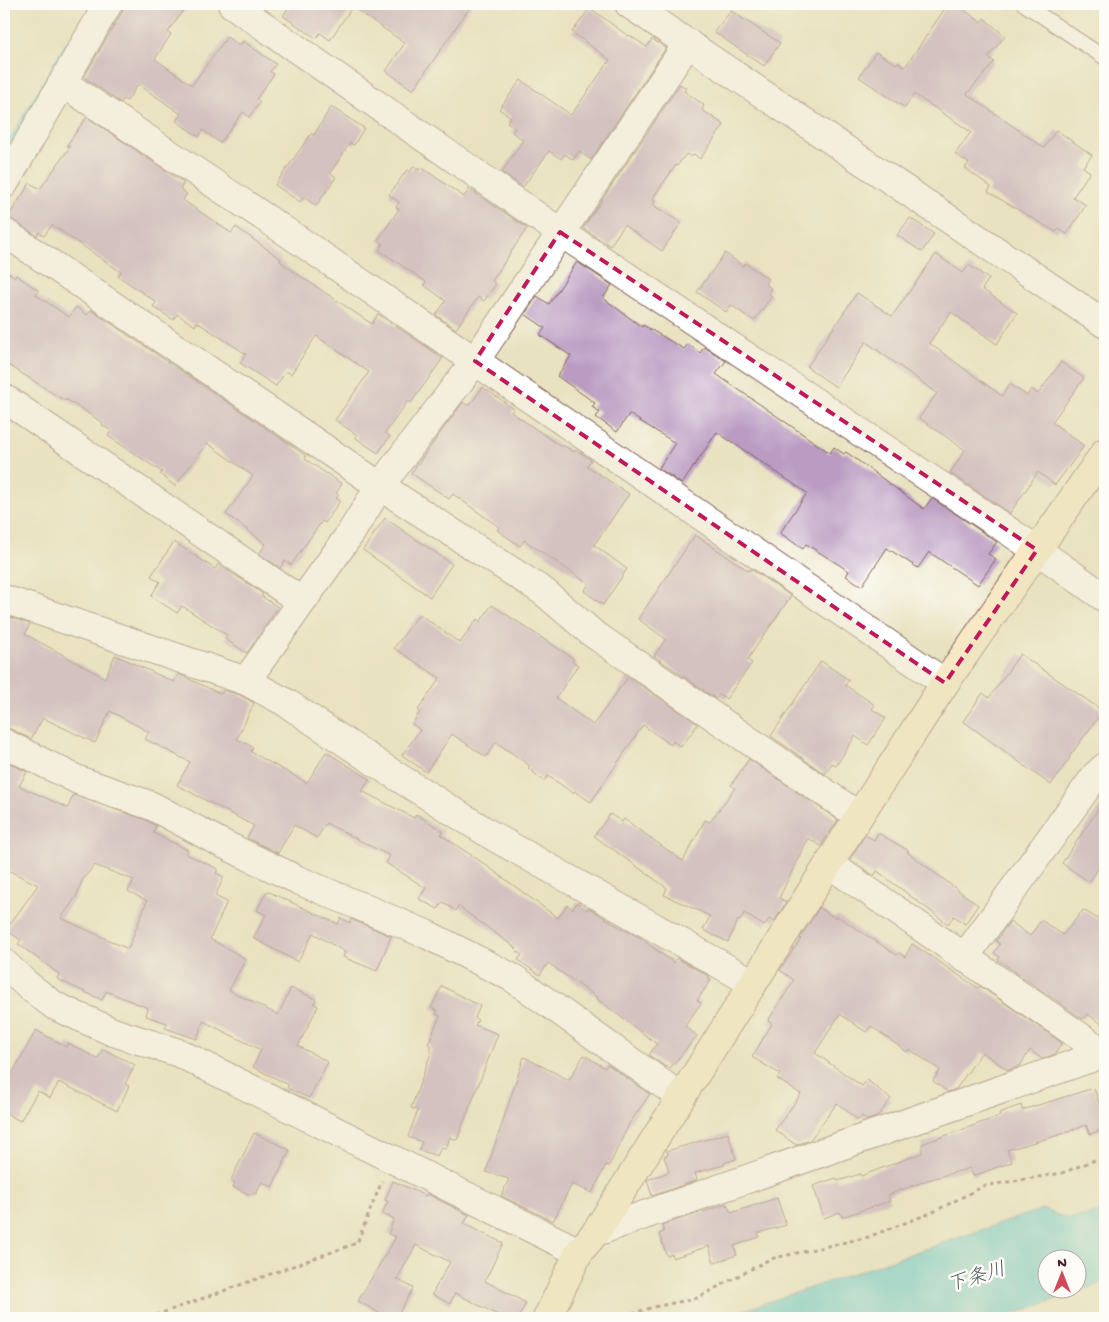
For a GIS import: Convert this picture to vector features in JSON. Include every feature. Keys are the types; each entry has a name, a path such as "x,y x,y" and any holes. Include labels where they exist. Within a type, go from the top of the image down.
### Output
{"street":[{"path":"4,184 108,4"},
{"path":"232,4 262,12 560,232 1105,598"},
{"path":"629,4 1105,324"},
{"path":"246,681 350,534 380,486 474,361 688,43"},
{"path":"62,83 297,238 945,683"},
{"path":"4,232 380,486 544,592 592,633 859,816"},
{"path":"4,398 301,602"},
{"path":"546,1318 588,1242 859,816 945,683 1105,452"},
{"path":"4,598 246,681 285,702 390,772 496,838 753,983"},
{"path":"4,743 78,780 152,806 219,842 298,880 428,935 513,978 681,1097"},
{"path":"964,958 1102,775"},
{"path":"829,864 1105,1053"},
{"path":"4,963 26,984 55,1006 114,1032 179,1053 391,1159 588,1242 1105,1053"}],"lane":[{"path":"1024,4 1105,58"}],"path":[{"path":"616,1318 654,1307 697,1298 770,1259 868,1237 930,1213 984,1186 1062,1173 1105,1156"},
{"path":"148,1318 357,1243 391,1159"},
{"path":"1095,1318 1105,1314"}],"highlighted area":[{"path":"560,232 1037,550 945,683 475,361"}],"water":[{"name":"下条川","path":"1043,1209 1068,1219 1105,1211 1105,1282 1086,1289 1086,1250 1036,1250 1036,1300 1054,1300 1003,1318 721,1318"}],"building":[{"path":"124,4 188,4 168,32 171,34 155,59 192,85 227,37 240,46 243,41 276,64 270,72 274,74 256,99 260,102 249,117 243,112 220,143 203,130 199,137 176,121 181,114 138,84 127,101 123,99 121,103 84,77 122,12"},
{"path":"291,4 472,4 413,90 386,71 405,43 352,7 330,40 320,33 316,38 283,16"},
{"path":"948,4 956,4 981,22 984,18 1005,36 988,57 994,62 967,94 1044,148 1056,130 1092,155 1083,167 1090,172 1073,197 1086,205 1067,234 1059,229 1056,232 988,192 991,187 965,168 969,163 955,154 971,132 914,94 905,108 859,77 876,52 905,67"},
{"path":"590,8 628,36 647,47 652,39 666,48 591,160 579,151 573,160 565,154 561,159 549,151 523,187 502,172 523,140 512,132 515,128 507,122 511,117 499,109 521,80 571,115 610,60 572,32"},
{"path":"731,11 780,43 764,66 714,32"},
{"path":"680,84 686,88 684,91 704,105 702,110 724,125 700,159 694,154 691,157 686,154 652,199 655,201 653,205 681,223 662,251 624,225 610,246 583,228"},
{"path":"331,107 364,128 354,145 350,143 330,173 336,177 316,206 304,197 300,202 275,185 311,134 314,135"},
{"path":"87,117 184,183 180,189 187,194 183,200 231,233 236,227 281,259 280,261 297,274 372,324 378,314 443,358 411,403 408,401 385,433 390,436 378,453 335,420 369,372 316,336 291,374 286,371 276,386 240,363 246,354 197,322 195,326 177,314 174,320 153,307 156,302 118,276 121,272 52,225 44,236 39,232 37,236 8,217 30,183 40,189 70,147 67,145"},
{"path":"414,166 419,170 421,167 464,197 469,189 527,228 492,281 496,284 484,301 478,297 456,329 436,315 446,301 424,285 426,282 379,250 383,244 378,240 399,209 396,207 399,202 389,195 407,170 410,172"},
{"path":"910,218 934,234 922,252 897,235"},
{"path":"725,253 743,266 745,263 768,279 765,284 771,288 768,293 772,296 754,321 731,305 726,312 697,292"},
{"path":"936,254 963,273 969,265 989,279 982,289 1017,313 997,344 951,312 929,343 1002,396 1010,384 1027,396 1031,389 1038,394 1061,362 1084,378 1052,422 1084,446 1055,485 1038,472 1010,513 950,473 965,450 919,418 937,393 866,342 836,387 807,367 857,293 892,316"},
{"path":"577,262 612,285 603,298 642,327 643,325 684,349 688,344 700,353 704,347 726,361 716,374 830,453 834,447 844,454 846,452 924,509 932,498 997,542 988,554 996,559 978,585 929,552 918,568 887,548 862,586 846,576 849,571 806,544 803,549 780,533 807,493 717,432 682,484 659,468 675,443 629,414 617,432 596,417 600,412 592,407 595,403 557,376 571,356 540,335 545,328 525,314 537,296 549,304"},
{"path":"4,270 15,277 16,275 39,291 36,295 69,317 76,307 87,315 91,310 291,445 306,456 305,459 342,484 336,493 339,495 336,498 340,501 325,523 322,521 291,565 285,561 280,568 259,554 266,544 226,514 253,476 207,443 175,486 160,474 162,472 108,436 111,431 102,425 103,423 4,362"},
{"path":"483,387 514,409 511,412 562,447 563,445 574,452 576,450 591,460 587,466 629,494 594,545 627,569 603,605 584,591 589,584 524,540 520,546 497,530 499,527 453,494 449,499 411,473 463,402 469,406"},
{"path":"385,518 452,564 430,597 363,550"},
{"path":"695,535 791,596 747,660 752,663 726,699 720,694 716,699 654,656 666,639 638,619"},
{"path":"174,542 215,569 218,564 263,594 261,596 278,607 247,653 225,639 227,635 182,606 177,613 151,596 160,582 151,576"},
{"path":"492,605 574,659 572,661 578,665 556,698 593,725 628,677 698,724 681,747 673,741 671,745 643,725 591,802 574,791 573,793 548,776 544,781 528,768 530,766 496,742 486,757 452,734 426,772 402,755 420,730 412,724 420,712 418,710 440,678 394,648 419,614 460,643 477,619 480,622"},
{"path":"4,615 30,624 25,634 105,678 115,655 174,682 178,674 221,694 223,690 240,695 254,703 237,739 253,747 251,752 307,783 326,752 370,779 362,791 414,818 416,814 443,831 441,835 558,918 567,905 573,909 577,902 587,910 589,908 639,937 674,963 677,958 709,976 708,978 711,980 697,1000 701,1003 685,1026 697,1036 670,1068 666,1067 649,1055 657,1044 598,998 548,963 540,975 518,960 522,955 516,951 517,949 458,906 456,911 443,902 438,909 419,899 426,888 386,863 390,856 326,823 317,838 294,825 278,853 247,838 254,826 177,785 190,762 145,739 149,732 110,711 95,743 43,718 31,739 4,727"},
{"path":"1020,654 1103,711 1051,785 963,721 983,693 989,698"},
{"path":"821,661 849,680 845,685 875,705 872,709 886,718 868,745 855,736 836,766 832,763 825,774 771,736"},
{"path":"749,759 838,820 821,846 808,838 779,898 786,902 774,922 769,919 764,926 744,913 740,921 738,920 728,942 703,930 710,916 664,895 667,888 594,836 610,814 622,822 624,819 683,861 705,820 710,822 735,788 731,785"},
{"path":"4,760 27,772 19,786 68,808 73,795 146,820 156,826 153,833 188,850 186,854 218,869 216,873 224,877 215,896 227,902 210,939 246,959 229,990 278,1015 291,988 316,999 314,1004 318,1006 298,1046 328,1062 309,1098 287,1088 289,1085 253,1067 261,1050 203,1021 197,1039 165,1028 167,1023 146,1016 148,1008 106,991 102,1000 57,979 59,974 18,944 21,940 6,930 38,885 4,868","holes":["94,865 134,880 128,891 147,901 128,949 61,918 76,897 82,881"]},
{"path":"1105,799 1105,859 1089,882 1062,863"},
{"path":"878,833 909,851 907,852 978,905 965,924 954,916 948,924 877,871 874,876 850,859 865,835 874,840"},
{"path":"267,891 338,924 341,918 350,923 351,919 391,936 377,971 343,957 345,952 313,933 298,962 253,938 266,915 257,910"},
{"path":"819,908 835,918 837,916 897,955 899,953 905,957 912,944 978,988 980,986 1062,1043 1055,1054 1042,1059 1030,1050 1020,1066 1008,1070 982,1052 956,1089 948,1092 933,1081 940,1070 909,1049 907,1052 871,1026 866,1032 840,1014 815,1053 862,1086 867,1080 891,1099 877,1117 867,1120 862,1116 858,1120 837,1103 810,1140 796,1145 775,1130 801,1094 777,1079 780,1074 752,1057 772,1024 768,1021 794,980 780,970"},
{"path":"1083,910 1105,923 1105,1026 1087,1014 1083,1019 998,960 1000,957 994,953 1000,944 996,941 1010,921 1030,936 1041,920 1063,935"},
{"path":"442,986 480,1006 475,1018 478,1020 475,1025 498,1034 457,1140 450,1137 446,1149 441,1147 437,1156 419,1150 422,1142 408,1137 418,1110 411,1108 432,1050 428,1044 440,1016 436,1014 438,1011 431,1008"},
{"path":"36,1030 66,1047 68,1043 98,1059 103,1049 135,1065 125,1084 129,1086 117,1111 59,1082 50,1098 38,1091 20,1121 4,1112 4,1089"},
{"path":"584,1055 605,1068 607,1064 650,1094 629,1124 609,1166 606,1165 592,1193 572,1184 553,1221 501,1196 509,1179 486,1172 524,1057 569,1080"},
{"path":"1094,1088 1105,1121 1105,1129 1090,1134 1086,1125 1007,1150 1012,1162 973,1176 970,1168 928,1180 888,1195 890,1201 842,1217 840,1212 824,1218 813,1186 836,1178 838,1181 860,1174 861,1176 922,1153 922,1144 1000,1116 999,1113 1021,1105 1022,1110"},
{"path":"254,1133 290,1150 272,1187 262,1182 256,1194 253,1192 251,1195 233,1187 235,1183 231,1180"},
{"path":"728,1133 736,1159 724,1163 724,1165 695,1173 697,1180 652,1196 647,1180 669,1172 664,1156 668,1155 667,1151"},
{"path":"393,1181 426,1196 427,1194 469,1215 464,1224 503,1243 485,1281 526,1303 518,1318 504,1318 455,1293 450,1304 432,1294 450,1262 416,1245 397,1279 413,1288 396,1318 388,1318 358,1301 396,1237 388,1234 394,1219 382,1214 388,1201 385,1200"},
{"path":"777,1198 786,1225 758,1233 759,1237 734,1246 737,1255 714,1263 709,1246 673,1258 672,1254 667,1256 659,1234 664,1232 662,1225 727,1204 731,1213"}],"waterway":[{"path":"4,155 69,44"}]}
